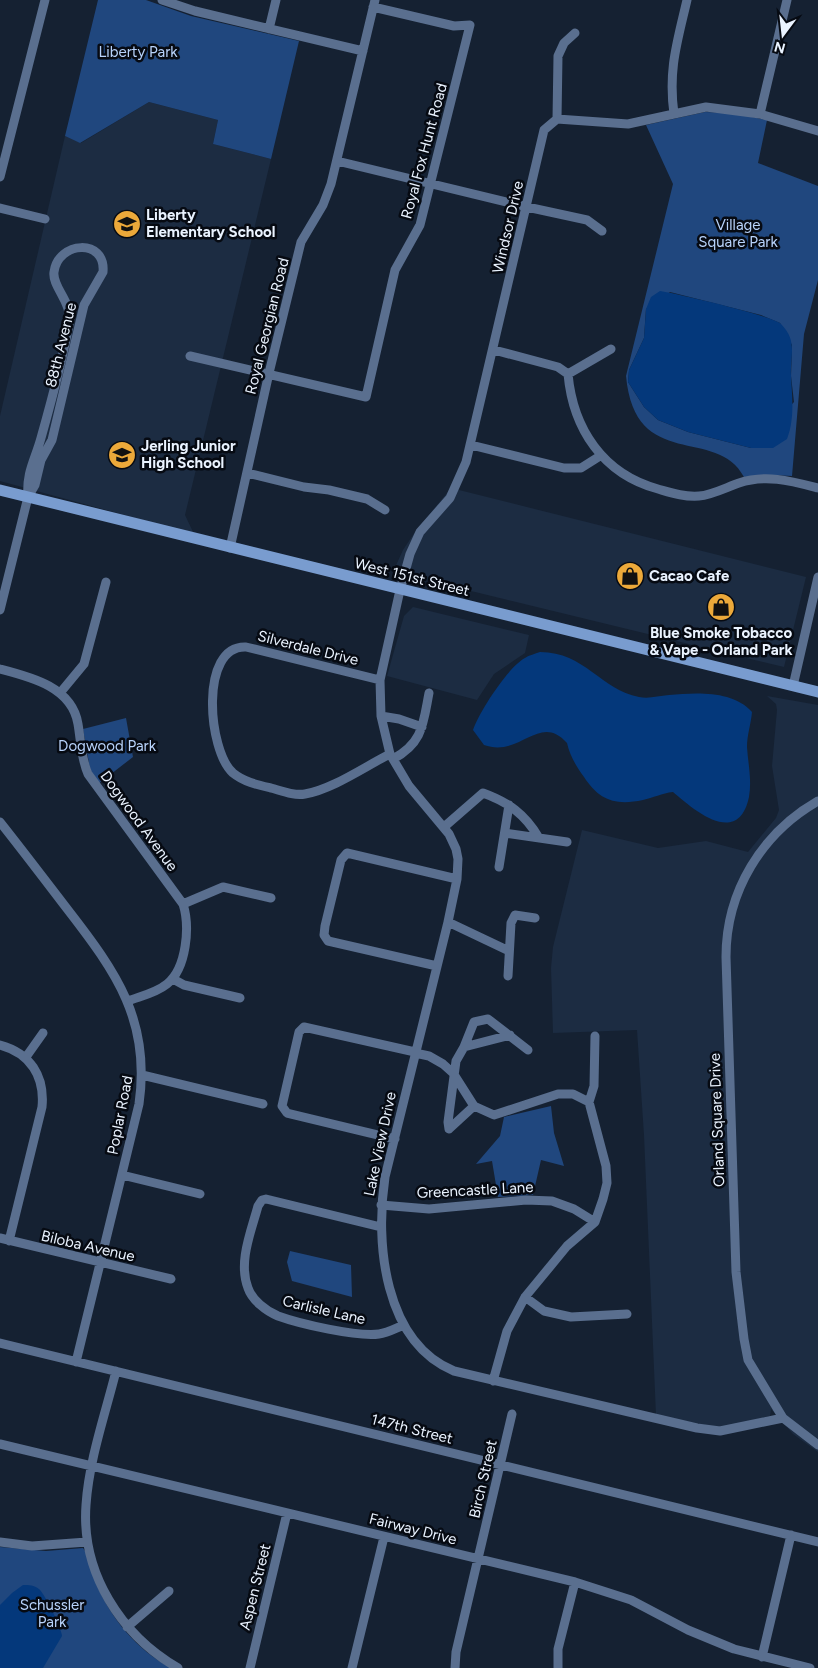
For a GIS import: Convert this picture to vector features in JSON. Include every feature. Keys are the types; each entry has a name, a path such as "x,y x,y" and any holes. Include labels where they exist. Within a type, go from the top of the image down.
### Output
{"street":[{"path":"0,178 45,0"},
{"path":"162,0 195,11 363,51"},
{"path":"269,29 276,0"},
{"path":"674,114 671,77 687,0"},
{"path":"760,114 787,0"},
{"name":"Royal Fox Hunt Road","path":"269,373 366,397 395,270 420,225 470,25 454,26 374,3"},
{"name":"Royal Georgian Road","path":"230,548 269,373 301,242 323,205 337,161 374,3"},
{"path":"575,32 564,43 558,56 557,119 628,124 706,107 760,114 818,131"},
{"name":"Windsor Drive","path":"400,590 408,559 420,532 450,498 462,476 494,350 544,130 557,119"},
{"path":"337,161 587,220 602,231"},
{"path":"0,208 46,219"},
{"name":"88th Avenue","path":"0,610 28,497 35,484 41,460 52,440 84,305 103,272 100,256 90,248 83,246 65,252 58,260 54,270 55,281 69,306 70,319 41,439 30,467 27,482 28,497"},
{"path":"568,374 611,349"},
{"path":"494,350 558,366 568,374 571,398 585,434 600,456 623,475 646,486 684,496 702,496 742,482 764,477 790,480 818,488"},
{"path":"190,356 269,373"},
{"path":"471,445 564,468 580,468 600,456"},
{"path":"247,473 304,487 329,490 367,499 385,510"},
{"name":"West 151st Street","path":"0,490 818,692"},
{"path":"793,686 818,577"},
{"path":"60,693 84,664 106,582"},
{"name":"Lake View Drive","path":"400,590 380,680 381,716 392,756 409,786 444,827 456,849 457,878 381,1204 381,1226 389,1280 404,1325 419,1348 434,1361 454,1371 493,1381 720,1431 783,1418"},
{"name":"Silverdale Drive","path":"380,680 246,647 236,647 226,656 214,679 212,720 226,762 234,773 255,785 298,794 322,790 392,756"},
{"name":"Dogwood Avenue","path":"0,669 31,677 60,693 76,715 82,759 88,774 183,904 187,922 187,934 178,970 172,979"},
{"path":"392,756 408,751 422,727 429,693"},
{"path":"381,716 399,719 422,727"},
{"path":"444,827 483,793 504,800 529,820 539,838"},
{"name":"Orland Square Drive","path":"818,801 789,819 755,858 742,882 731,917 726,951 735,1253 741,1323 748,1360 783,1418 818,1445"},
{"path":"499,867 509,805"},
{"name":"Poplar Road","path":"0,822 99,951 128,1001 140,1040 142,1075 139,1104 76,1362"},
{"path":"504,833 567,842"},
{"path":"437,966 328,941 324,935 341,860 345,854 352,853 457,878"},
{"path":"183,904 223,887 271,898"},
{"path":"508,976 511,923 515,915 535,918"},
{"path":"448,922 510,951"},
{"path":"128,1001 161,988 172,979 184,985 240,998"},
{"path":"474,1106 449,1130 453,1073 456,1061 474,1022 488,1019 528,1050"},
{"path":"395,1139 287,1113 282,1106 301,1028 307,1026 434,1058 453,1073 474,1106 494,1115 558,1094 574,1094 589,1102"},
{"path":"26,1057 43,1033"},
{"path":"464,1047 510,1035"},
{"path":"493,1381 507,1331 525,1297 567,1246 595,1222 607,1183 606,1166 589,1102 594,1086 594,1036"},
{"path":"0,1045 26,1057 40,1080 43,1097 10,1241"},
{"path":"142,1075 262,1104"},
{"path":"122,1176 200,1194"},
{"name":"Carlisle Lane","path":"381,1226 266,1199 262,1200 258,1206 245,1259 244,1271 248,1291 259,1304 277,1315 356,1334 380,1334 404,1325"},
{"name":"Greencastle Lane","path":"381,1204 429,1209 526,1200 552,1202 574,1209 595,1222"},
{"name":"Biloba Avenue","path":"0,1238 171,1279"},
{"path":"525,1297 544,1311 571,1317 627,1314"},
{"name":"147th Street","path":"0,1343 818,1542"},
{"path":"116,1372 92,1467 86,1508 87,1542 102,1589 127,1627 139,1640 178,1668"},
{"name":"Birch Street","path":"455,1668 456,1652 512,1414"},
{"name":"Fairway Drive","path":"0,1444 575,1582 631,1600 688,1630 734,1649 810,1668"},
{"name":"Aspen Street","path":"250,1668 287,1513"},
{"path":"762,1656 791,1535"},
{"path":"352,1668 384,1537"},
{"path":"0,1542 32,1546 87,1542"},
{"path":"558,1668 558,1649 575,1582"},
{"path":"127,1627 169,1592"}],"shaded area":[{"path":"149,102 218,120 213,144 271,159 185,515 194,534 0,481 0,416 65,136 81,143"},
{"path":"660,291 703,300 774,320 781,324 790,336 792,349 792,415 787,439 773,448 751,448 688,432 658,420 644,407 628,382 629,370 644,338 646,309 651,297"},
{"path":"451,488 806,577 784,667 393,572 403,550 415,532"},
{"path":"413,607 529,635 525,653 494,674 477,700 387,676 404,616"},
{"path":"540,652 569,658 614,687 639,697 713,694 724,696 744,705 752,712 747,747 750,791 743,812 735,820 726,823 715,820 692,808 673,792 633,802 609,799 596,791 578,769 567,743 557,735 547,732 538,733 509,746 484,745 473,730 488,702 503,680 518,663 528,656"},
{"path":"767,696 818,705 818,1452 793,1434 771,1409 770,1416 720,1428 656,1415 644,1135 637,1030 553,1033 551,968 553,947 582,830 658,848 706,841 748,852 776,818 779,810 772,766 777,710 776,704"},
{"path":"23,1585 35,1587 42,1592 56,1619 62,1636 43,1668 0,1668 0,1605"}],"green space":[{"name":"Liberty Park","path":"98,0 146,0 191,16 299,41 271,159 213,144 218,120 149,102 80,143 65,136"},
{"name":"Village Square Park","path":"705,112 733,113 767,120 758,163 818,186 818,280 804,334 792,476 744,477 732,462 715,453 660,437 644,425 633,406 626,376 673,184 646,125","holes":["670,292 761,315 780,323 792,345 791,376 794,402 751,448 688,432 658,420 644,407 628,382 629,370 644,338 646,309"]},
{"name":"Dogwood Park","path":"126,718 133,757 98,784 90,769 83,729"},
{"path":"551,1106 554,1133 564,1166 541,1160 533,1195 498,1197 492,1161 476,1164 500,1136 504,1117"},
{"path":"290,1251 351,1265 352,1297 292,1281 287,1262"},
{"name":"Schussler Park","path":"0,1547 46,1551 83,1548 102,1596 117,1621 136,1643 171,1668 0,1668"}],"place":[{"name":"Liberty Elementary School","path":"127,224"},
{"name":"Jerling Junior High School","path":"122,455"},
{"name":"Cacao Cafe","path":"630,576"},
{"name":"Blue Smoke Tobacco & Vape - Orland Park","path":"721,607"}]}
